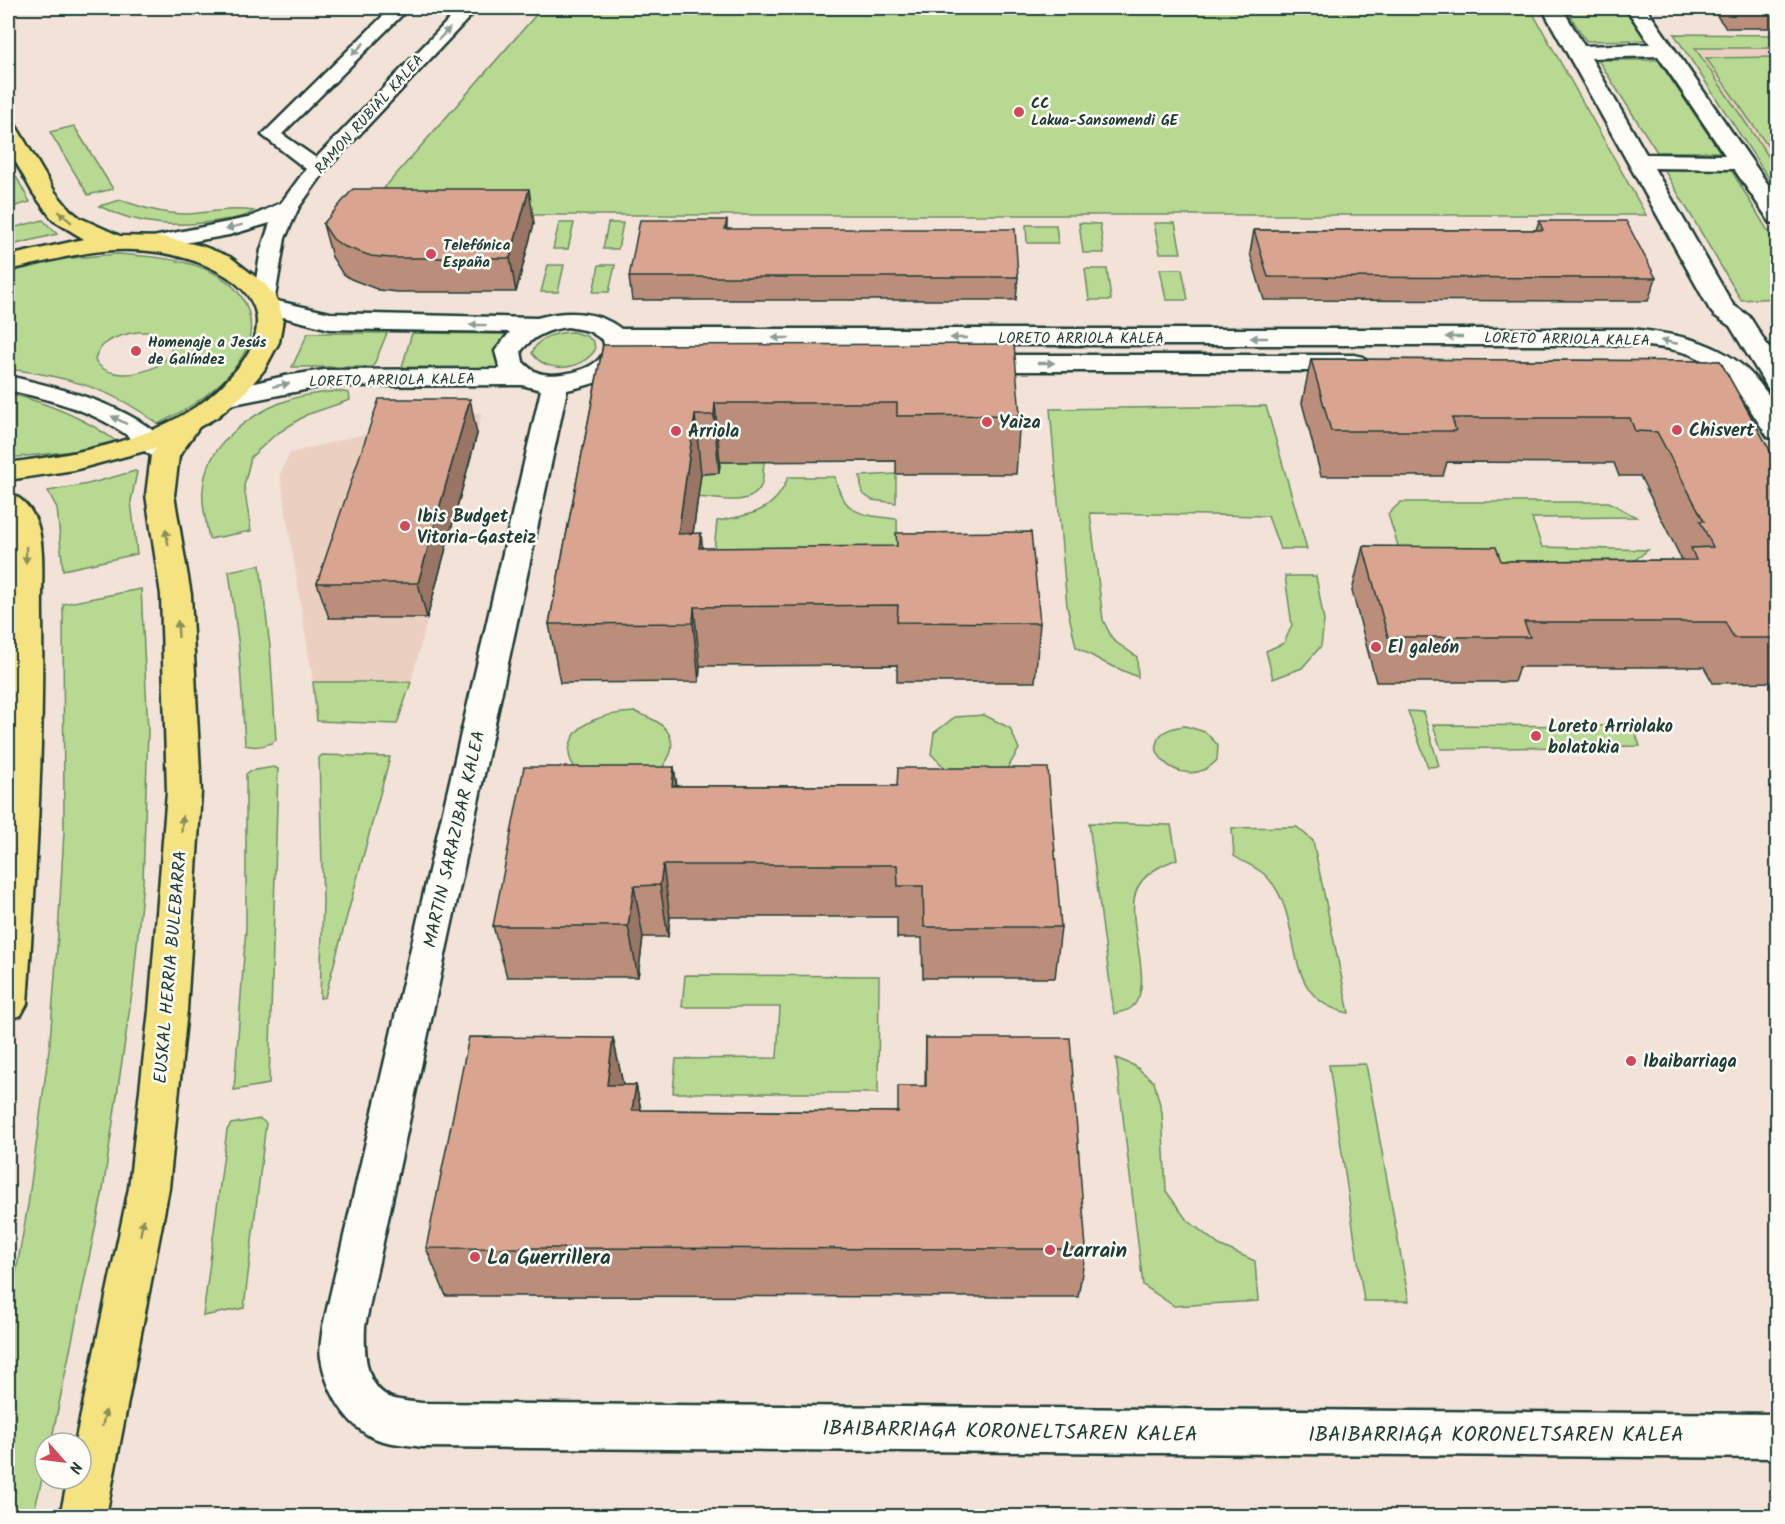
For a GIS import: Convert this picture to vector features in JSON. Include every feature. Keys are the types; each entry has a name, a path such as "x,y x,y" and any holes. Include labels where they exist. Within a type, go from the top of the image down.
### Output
{"main road":[{"path":"8,130 58,211 70,223 117,243"},
{"path":"8,263 49,252 117,243 150,243 198,253 239,273 266,302 270,328 263,351 248,375 224,398 191,420 158,448 111,453 73,463 8,471"},
{"name":"EUSKAL HERRIA BULEBARRA","path":"83,1516 149,1188 177,898 184,792 181,678 176,595 160,495 158,448"},
{"path":"8,502 22,521 26,543 27,672 22,817 8,1004"}],"street":[{"path":"1552,8 1579,52 1723,310 1740,321 1777,383"},
{"path":"1636,8 1778,217"},
{"path":"1579,52 1664,50"},
{"path":"1639,161 1740,162"},
{"path":"266,302 330,321 536,325 552,321 583,320 602,327 619,354"},
{"path":"525,377 510,365 507,351 517,336 536,325"},
{"name":"LORETO ARRIOLA KALEA","path":"224,398 324,378 525,377 556,382 588,376 619,354 1632,337 1671,342 1704,351 1720,360 1738,377"},
{"name":"LORETO ARRIOLA KALEA","path":"947,363 1384,363"},
{"name":"LORETO ARRIOLA KALEA","path":"1643,363 1698,367 1738,377"},
{"path":"1738,377 1759,398 1778,430"},
{"name":"MARTIN SARAZIBAR KALEA","path":"350,1295 556,382"},
{"name":"IBAIBARRIAGA KORONELTSAREN KALEA","path":"350,1295 344,1326 342,1358 351,1385 364,1404 384,1419 422,1425 1778,1436"}],"lane":[{"path":"317,168 272,135 400,8"},
{"name":"RAMON RUBIAL KALEA","path":"266,302 271,246 289,207 308,186 317,168 469,8"},
{"path":"150,243 230,229 255,222 289,207"},
{"path":"8,383 78,401 128,424 158,448"}],"shaded area":[{"path":"1674,34 1777,35 1777,191"},
{"path":"451,412 482,413 411,682 313,682 280,474 290,453"}],"green space":[{"name":"CC Lakua-Sansomendi GE","path":"542,8 1530,8 1646,215 367,215 364,211"},
{"path":"1565,8 1626,8 1649,40 1586,41"},
{"path":"1674,34 1777,35 1777,48 1695,48 1777,169 1777,191"},
{"path":"1777,57 1778,155 1774,155 1706,58"},
{"path":"1598,60 1658,60 1720,152 1657,152"},
{"path":"74,126 113,189 88,195 50,132"},
{"path":"8,162 30,202 8,208"},
{"path":"1663,168 1730,168 1777,246 1777,298 1741,300"},
{"path":"121,200 153,210 178,214 228,210 254,211 243,216 207,223 175,224 129,218 99,206"},
{"path":"43,220 57,234 8,246 8,229"},
{"path":"559,223 574,223 568,249 553,249"},
{"path":"608,223 623,223 618,249 603,249"},
{"path":"1079,223 1100,224 1104,253 1083,253"},
{"path":"1154,223 1175,223 1181,253 1160,253"},
{"path":"1026,225 1056,225 1058,243 1027,243"},
{"path":"117,254 150,257 193,265 219,276 233,286 248,311 249,340 242,356 224,380 207,395 158,424 124,401 87,386 48,375 8,369 8,273 62,259","holes":["150,332 169,338 171,349 167,358 157,366 129,374 115,373 103,369 95,360 100,348 111,340 130,333"]},
{"path":"548,265 564,265 558,292 541,292"},
{"path":"599,265 615,265 609,292 593,292"},
{"path":"1085,269 1107,269 1111,300 1089,300"},
{"path":"1160,269 1182,269 1188,300 1166,300"},
{"path":"573,332 586,336 594,342 595,350 582,362 573,366 555,367 546,365 532,353 539,342 549,336"},
{"path":"308,333 387,333 373,367 292,367"},
{"path":"412,333 506,334 495,355 498,368 402,367"},
{"path":"337,391 349,393 350,400 306,415 275,435 251,457 244,486 251,531 209,539 203,508 203,489 206,473 222,444 247,421 276,405 302,396"},
{"path":"8,393 64,412 116,441 74,451 8,458"},
{"path":"1266,406 1307,549 1280,549 1268,516 1090,513 1103,620 1113,640 1137,657 1138,677 1076,647 1067,606 1050,409"},
{"path":"764,461 761,486 749,497 723,500 697,497 700,474 719,473 720,462"},
{"path":"137,472 131,501 137,554 63,570 57,508 48,491 88,484"},
{"path":"896,474 896,503 872,500 862,493 860,476"},
{"path":"788,477 835,477 843,499 856,511 897,519 898,583 711,580 717,521 751,514 769,505 783,489"},
{"path":"1401,502 1609,502 1636,517 1532,518 1542,547 1648,550 1631,563 1418,563 1400,552 1388,514"},
{"path":"260,565 270,647 276,740 265,745 253,746 245,745 239,648 229,571"},
{"path":"1285,576 1316,576 1324,621 1321,646 1302,668 1273,679 1266,651 1284,643 1292,625"},
{"path":"141,589 148,730 143,881 133,986 103,1190 53,1431 33,1431 33,1491 39,1491 33,1516 8,1516 8,1318 28,1205 50,1042 58,934 64,832 63,604"},
{"path":"313,682 411,682 397,724 317,721"},
{"path":"1408,711 1423,712 1439,766 1428,767"},
{"path":"635,712 661,725 670,736 671,751 662,768 576,771 569,753 571,742 583,726 593,720 614,714"},
{"path":"984,715 1010,728 1019,749 1007,769 949,772 931,754 934,733 955,717"},
{"name":"Loreto Arriolako bolatokia","path":"1433,725 1633,726 1640,746 1441,749"},
{"path":"1185,726 1205,732 1218,745 1217,760 1203,770 1188,773 1174,769 1163,761 1157,750 1158,740 1166,731"},
{"path":"322,755 390,757 325,997 320,998 323,901 319,758"},
{"path":"274,767 278,769 269,1084 234,1090 246,928 246,774 250,771"},
{"path":"1089,823 1171,825 1177,859 1149,874 1137,889 1134,918 1141,984 1138,998 1131,1008 1114,1014"},
{"path":"1297,827 1313,841 1349,1013 1326,1005 1311,992 1302,976 1280,897 1266,875 1234,856 1232,828"},
{"path":"685,975 879,976 878,1093 673,1093 676,1059 777,1058 780,1007 682,1007"},
{"path":"1116,1058 1135,1066 1154,1082 1162,1112 1166,1191 1186,1219 1219,1245 1255,1261 1258,1301 1174,1306 1143,1285"},
{"path":"1366,1064 1409,1301 1364,1301 1329,1065"},
{"path":"260,1119 266,1123 244,1308 203,1316 227,1130 231,1124"}],"building":[{"path":"353,189 529,189 510,258 390,258 371,256 343,246 333,239 323,224"},
{"path":"640,220 727,220 725,229 1015,229 1018,277 629,277"},
{"path":"1539,221 1626,221 1656,278 1268,277 1254,230 1543,230"},
{"path":"1014,344 1020,415 897,416 897,403 715,403 714,415 695,415 678,534 701,533 699,548 897,546 896,533 1031,532 1040,623 897,622 898,605 694,607 693,623 549,624 603,345"},
{"path":"1311,359 1720,361 1778,465 1778,638 1734,638 1725,622 1524,622 1530,637 1388,637 1363,546 1496,547 1501,561 1696,560 1691,548 1713,547 1700,521 1704,521 1657,432 1635,431 1630,418 1452,418 1456,431 1331,431"},
{"name":"Ibis Budget Vitoria-Gasteiz","path":"379,399 470,399 418,583 317,583"},
{"path":"524,767 674,767 672,786 897,786 898,768 1048,768 1061,927 924,927 923,886 898,886 897,865 663,865 660,885 634,886 628,926 493,926"},
{"path":"469,1037 613,1038 607,1085 636,1085 632,1110 898,1112 898,1086 926,1086 926,1038 1070,1038 1086,1249 426,1248"}],"place":[{"name":"CC Lakua-Sansomendi GE","path":"1019,112"},
{"name":"Telefónica España","path":"431,254"},
{"name":"Homenaje a Jesús de Galíndez","path":"136,351"},
{"name":"Yaiza","path":"987,422"},
{"name":"Chisvert","path":"1677,430"},
{"name":"Arriola","path":"676,431"},
{"name":"Ibis Budget Vitoria-Gasteiz","path":"405,526"},
{"name":"El galeón","path":"1376,647"},
{"name":"Loreto Arriolako bolatokia","path":"1536,736"},
{"name":"Ibaibarriaga","path":"1631,1061"},
{"name":"Larrain","path":"1050,1250"},
{"name":"La Guerrillera","path":"475,1257"}]}
